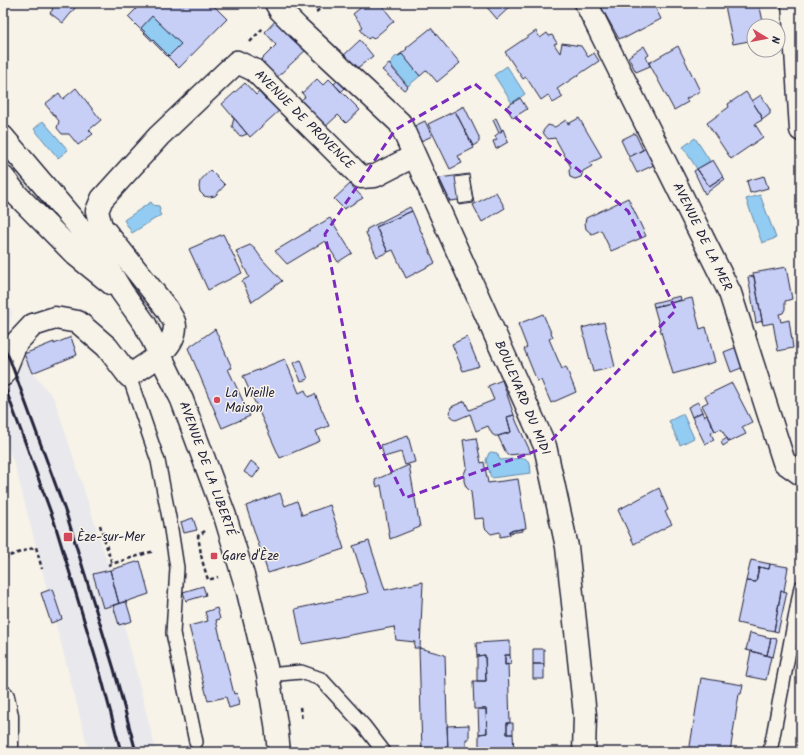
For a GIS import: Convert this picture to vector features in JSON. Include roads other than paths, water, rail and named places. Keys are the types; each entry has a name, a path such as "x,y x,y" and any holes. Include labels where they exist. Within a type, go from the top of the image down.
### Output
{"street":[{"name":"AVENUE DE LA MER","path":"586,3 730,293 784,462 801,474"},
{"path":"793,3 801,130"},
{"path":"278,6 298,28 400,123 409,140 414,156"},
{"name":"AVENUE DE PROVENCE","path":"160,354 173,338 175,324 167,309 101,226 97,211 102,199 159,136 237,62 254,70 361,177 375,176 414,156"},
{"name":"AVENUE DE LA LIBERTÉ","path":"3,137 92,242 122,292 144,324 182,400 225,516 248,592 268,675 279,752"},
{"name":"BOULEVARD DU MIDI","path":"414,156 545,446 567,547 585,715 584,752"},
{"name":"AVENUE DE LA LIBERTÉ","path":"3,177 17,195 76,255 122,292"},
{"path":"3,375 16,343 20,338 32,325 55,318 78,322 107,347 129,376 160,354"},
{"path":"3,697 7,716 7,752"}],"lane":[{"path":"129,376 158,462 170,523 177,568 173,632 196,742"},
{"path":"770,752 801,587"},
{"path":"268,675 301,672 321,679 364,726 384,752"}],"water":[{"path":"152,16 181,44 169,56 141,28"},
{"path":"402,54 420,76 408,86 390,64 395,57"},
{"path":"507,66 525,94 512,103 494,75"},
{"path":"43,121 68,150 58,158 34,129"},
{"path":"695,138 710,161 697,169 683,147"},
{"path":"760,195 776,238 762,243 746,199"},
{"path":"151,202 153,205 159,206 159,212 161,215 132,233 124,220"},
{"path":"683,414 694,438 680,445 669,421"},
{"path":"491,452 497,453 500,460 525,458 530,463 531,473 491,478 486,460"}],"railway":[{"path":"3,345 10,360 67,516 114,669 136,752"},
{"path":"3,382 54,521 101,676 121,752"}],"place":[{"name":"La Vieille Maison","path":"217,400"},
{"name":"Èze-sur-Mer","path":"68,537"},
{"name":"Gare d'Èze","path":"214,556"}]}
